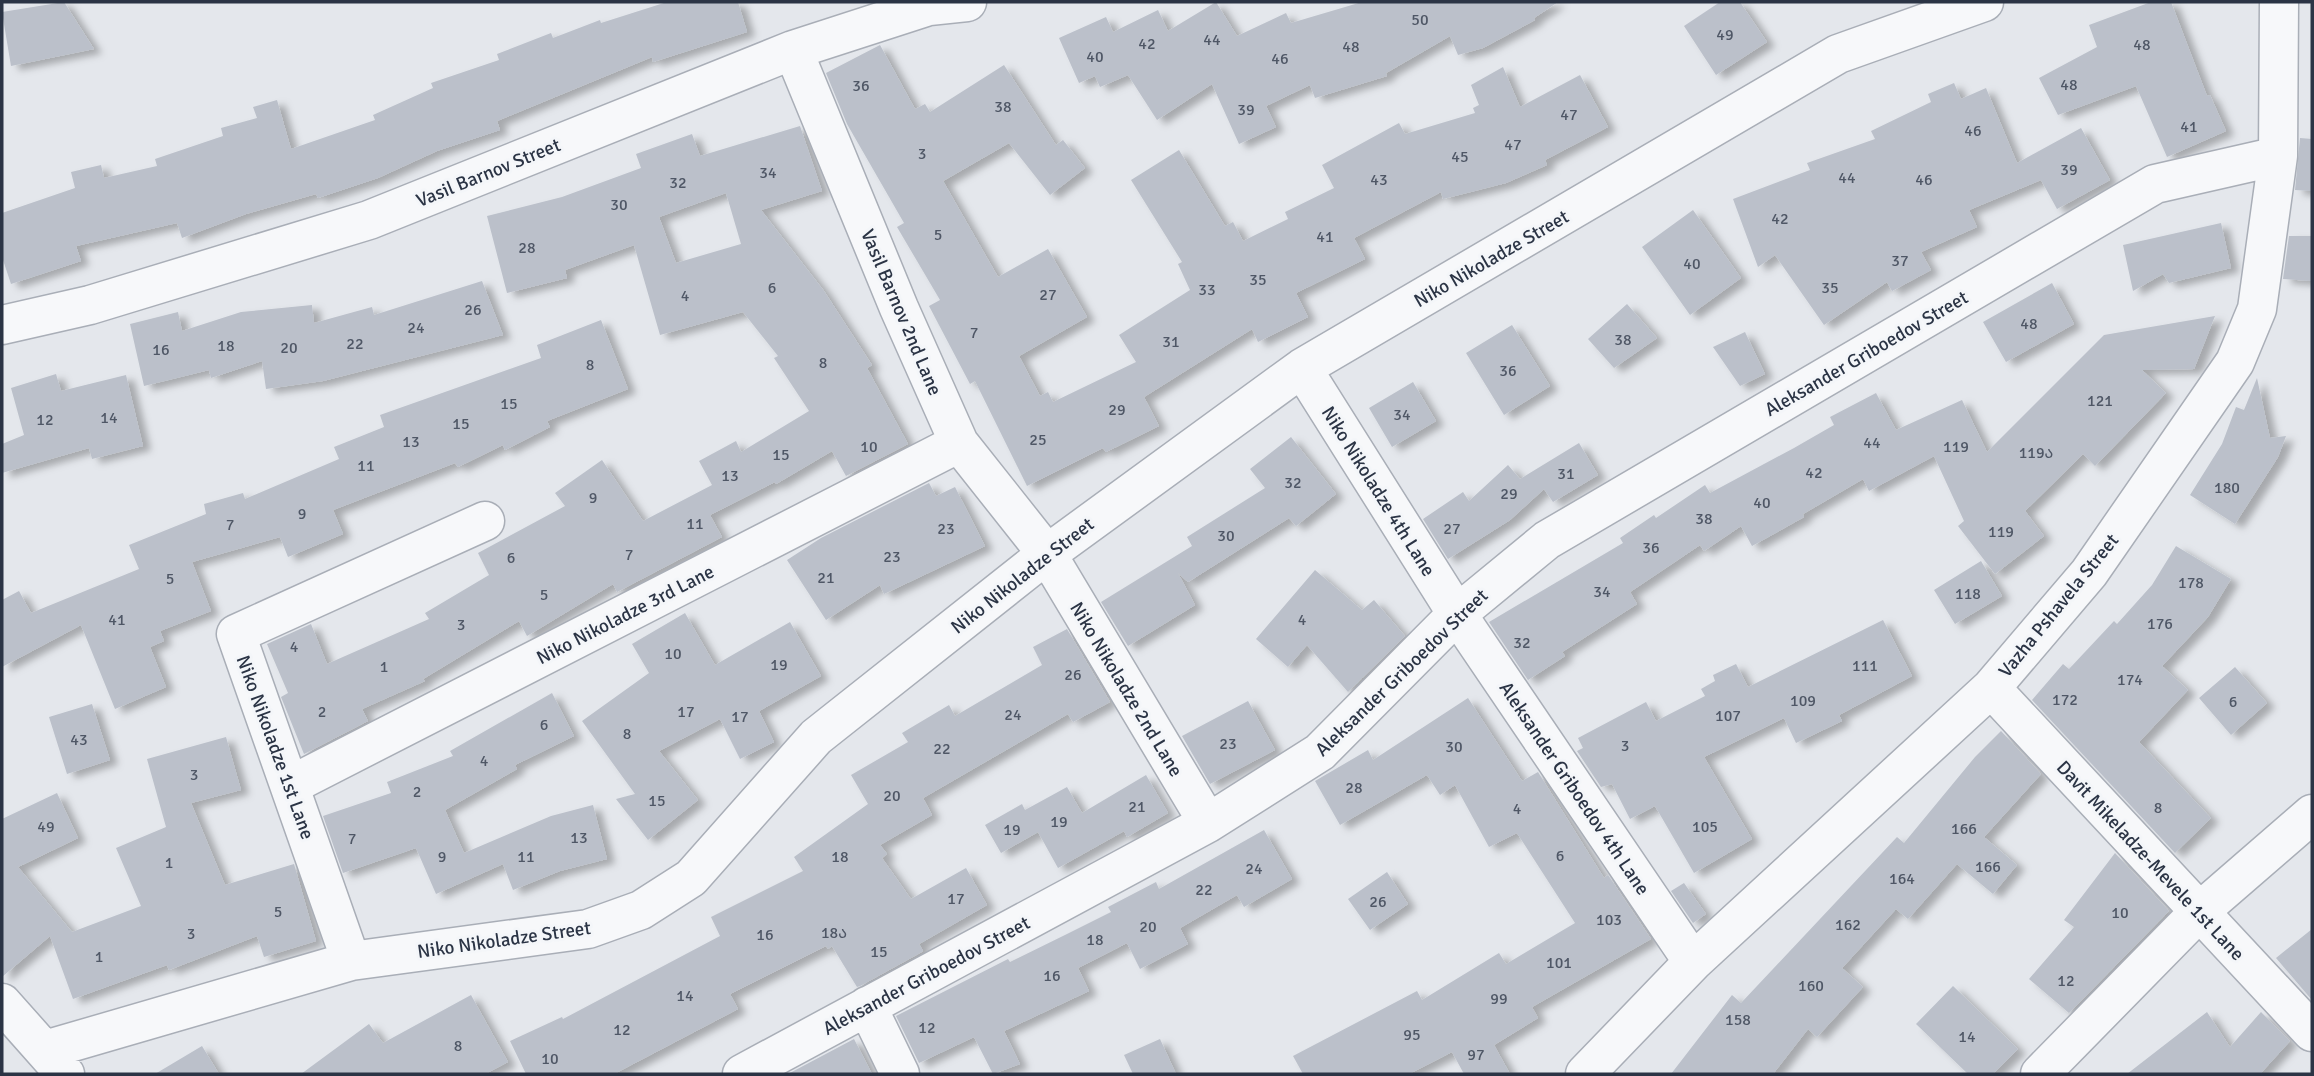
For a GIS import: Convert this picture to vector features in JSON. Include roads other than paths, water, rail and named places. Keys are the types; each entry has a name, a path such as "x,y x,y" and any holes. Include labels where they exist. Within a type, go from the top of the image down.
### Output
{"street":[{"name":"Vasil Barnov Street","path":"2,325 90,305 369,220 793,50 929,6 967,2"},
{"name":"Niko Nikoladze Street","path":"55,1062 351,961 588,929 641,910 691,878 816,737 1047,554 1302,368 1838,54 1984,2"},
{"name":"Vazha Pshavela Street","path":"1585,1074 1693,962 1991,688 2089,573 2235,362 2257,309 2278,156 2279,2"},
{"name":"Vasil Barnov 2nd Lane","path":"793,50 899,308 960,443 1047,554"},
{"name":"Aleksander Griboedov Street","path":"742,1074 1208,824 1320,752 1457,614 1547,540 2155,184 2278,156"},
{"name":"Niko Nikoladze 4th Lane","path":"1302,368 1457,614"},
{"name":"Niko Nikoladze 3rd Lane","path":"291,785 960,443"},
{"name":"Niko Nikoladze 1st Lane","path":"351,961 236,634 485,521"},
{"name":"Niko Nikoladze 2nd Lane","path":"1047,554 1208,824"},
{"name":"Aleksander Griboedov 4th Lane","path":"1457,614 1693,962"},
{"name":"Davit Mikeladze-Mevele 1st Lane","path":"1991,688 2312,1032"},
{"path":"2040,1074 2199,912 2312,814"},
{"path":"2,1003 55,1062"},
{"path":"867,1006 901,1074"}]}
